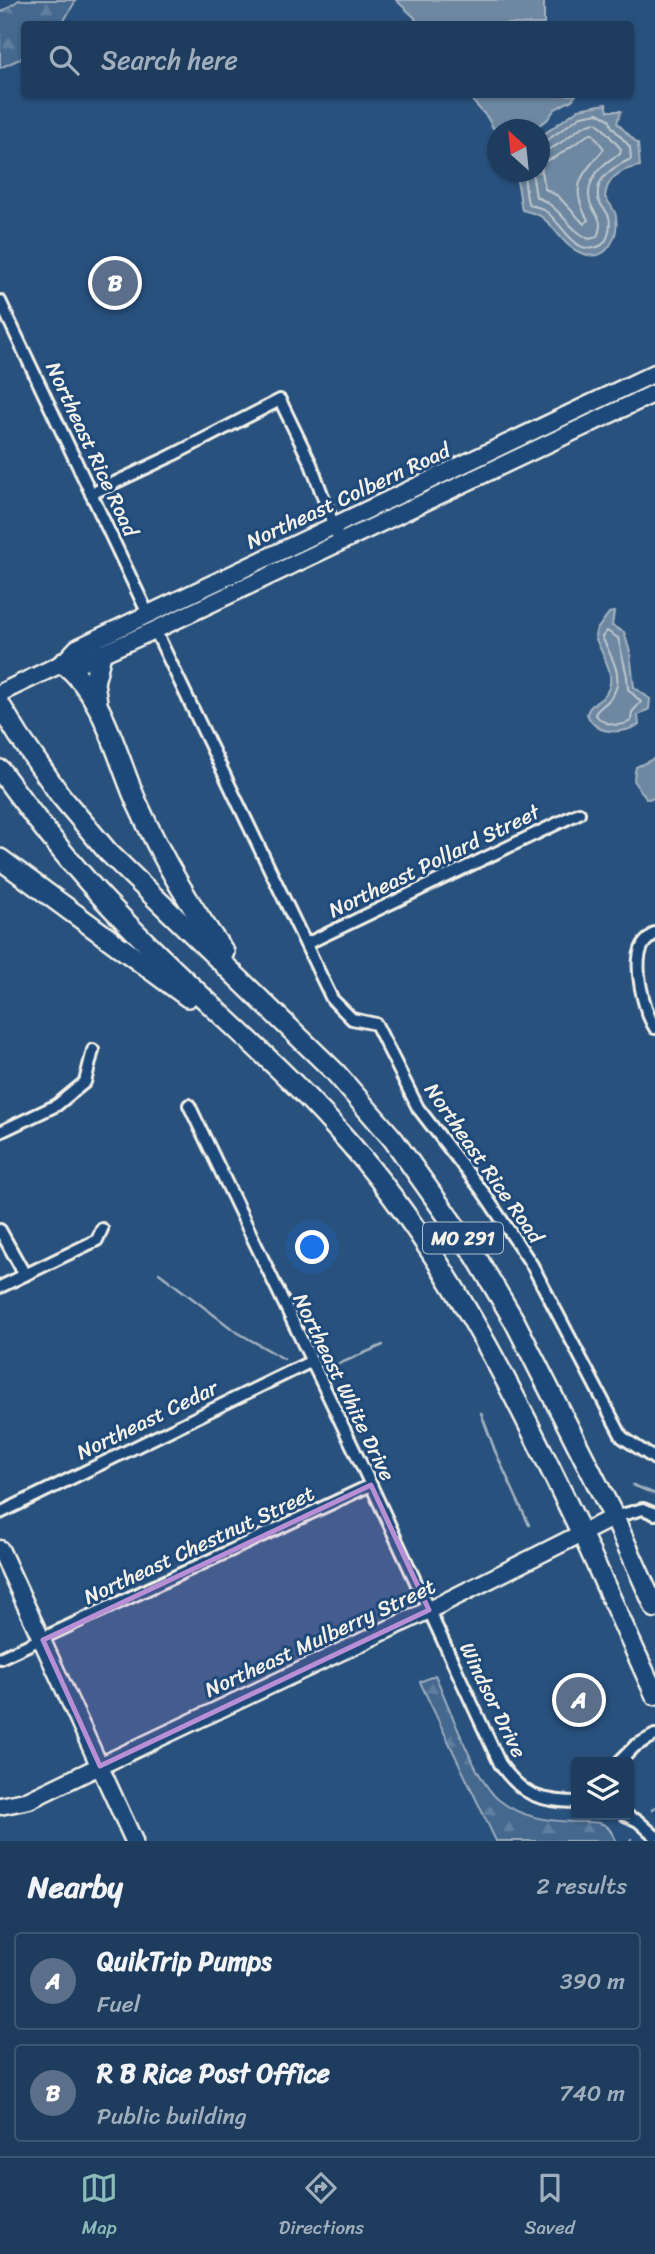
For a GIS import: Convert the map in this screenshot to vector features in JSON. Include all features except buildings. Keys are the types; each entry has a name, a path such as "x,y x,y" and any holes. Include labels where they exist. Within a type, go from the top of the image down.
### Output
{"highway":[{"path":"97,704 94,683 101,654"},
{"path":"63,663 78,675 97,704 136,801 176,881 258,997"},
{"name":"MO 291","path":"0,705 60,794 108,852 335,1072 393,1139 475,1255 515,1322 614,1517"},
{"name":"MO 291","path":"0,770 69,860 117,914 337,1128 383,1185 451,1280 514,1395 582,1534"},
{"path":"0,859 264,1055"}],"main road":[{"name":"Northeast Colbern Road","path":"0,693 63,663 77,648 655,373"},
{"name":"Northeast Colbern Road","path":"63,663 81,663 155,630 655,393"},
{"path":"155,630 161,613 168,605"},
{"name":"Northeast Mulberry Street","path":"0,1806 29,1800 429,1610 614,1517"},
{"name":"MO 291","path":"614,1517 655,1608"},
{"name":"MO 291","path":"582,1534 655,1695"},
{"path":"0,1549 134,1841"}],"street":[{"name":"Northeast Rice Road","path":"0,301 148,614"},
{"path":"91,494 280,400 311,464 340,543"},
{"name":"Northeast Rice Road","path":"155,630 333,1000 352,1019 376,1024 418,1108 482,1192 532,1265 622,1437 655,1460"},
{"name":"Northeast Pollard Street","path":"306,944 579,813"},
{"path":"655,933 643,945 638,961 648,1017 655,1028"},
{"path":"0,1132 57,1105 85,1082 93,1050"},
{"name":"Northeast White Drive","path":"189,1105 429,1610"},
{"path":"0,1287 97,1240 102,1229"},
{"path":"0,1230 24,1275"},
{"name":"Northeast Cedar","path":"0,1513 310,1362"},
{"name":"Northeast Chestnut Street","path":"0,1658 371,1485"},
{"name":"Northeast Mulberry Street","path":"614,1517 643,1508 655,1514"},
{"name":"Windsor Drive","path":"429,1610 500,1764 515,1784 529,1793 553,1802 571,1802"},
{"path":"624,1757 635,1746 655,1735"},
{"path":"634,1819 655,1836"}],"highlighted area":[{"path":"371,1485 429,1610 100,1766 43,1640"}],"green space":[{"path":"19,0 76,0 64,21 21,21 21,58 0,68 0,13"},
{"path":"435,1675 472,1760 499,1800 517,1811 536,1817 603,1824 616,1841 496,1841 420,1682"}],"water":[{"path":"396,0 544,0 544,21 416,21"},
{"path":"470,98 574,98 555,109 548,119 488,119"},
{"path":"606,104 608,111 621,111 617,123 638,144 640,166 621,172 609,184 605,197 615,214 616,232 605,251 592,255 571,248 541,216 522,210 517,182 550,182 550,130 579,109"},
{"path":"614,612 612,626 624,632 630,652 634,687 650,699 649,709 638,715 639,725 610,731 596,726 587,714 602,698 610,684 609,669 595,637 596,631 609,613"},
{"path":"655,758 655,798 646,799 635,783 634,774 636,767"}],"waterway":[{"path":"159,1273 235,1331 284,1359"},
{"path":"327,1369 383,1345"},
{"path":"481,1413 495,1451 529,1525"},
{"path":"633,1485 655,1494"},
{"path":"652,1810 655,1807"}],"place":[{"name":"R B Rice Post Office","path":"115,283"},
{"name":"QuikTrip Pumps","path":"579,1700"}]}
